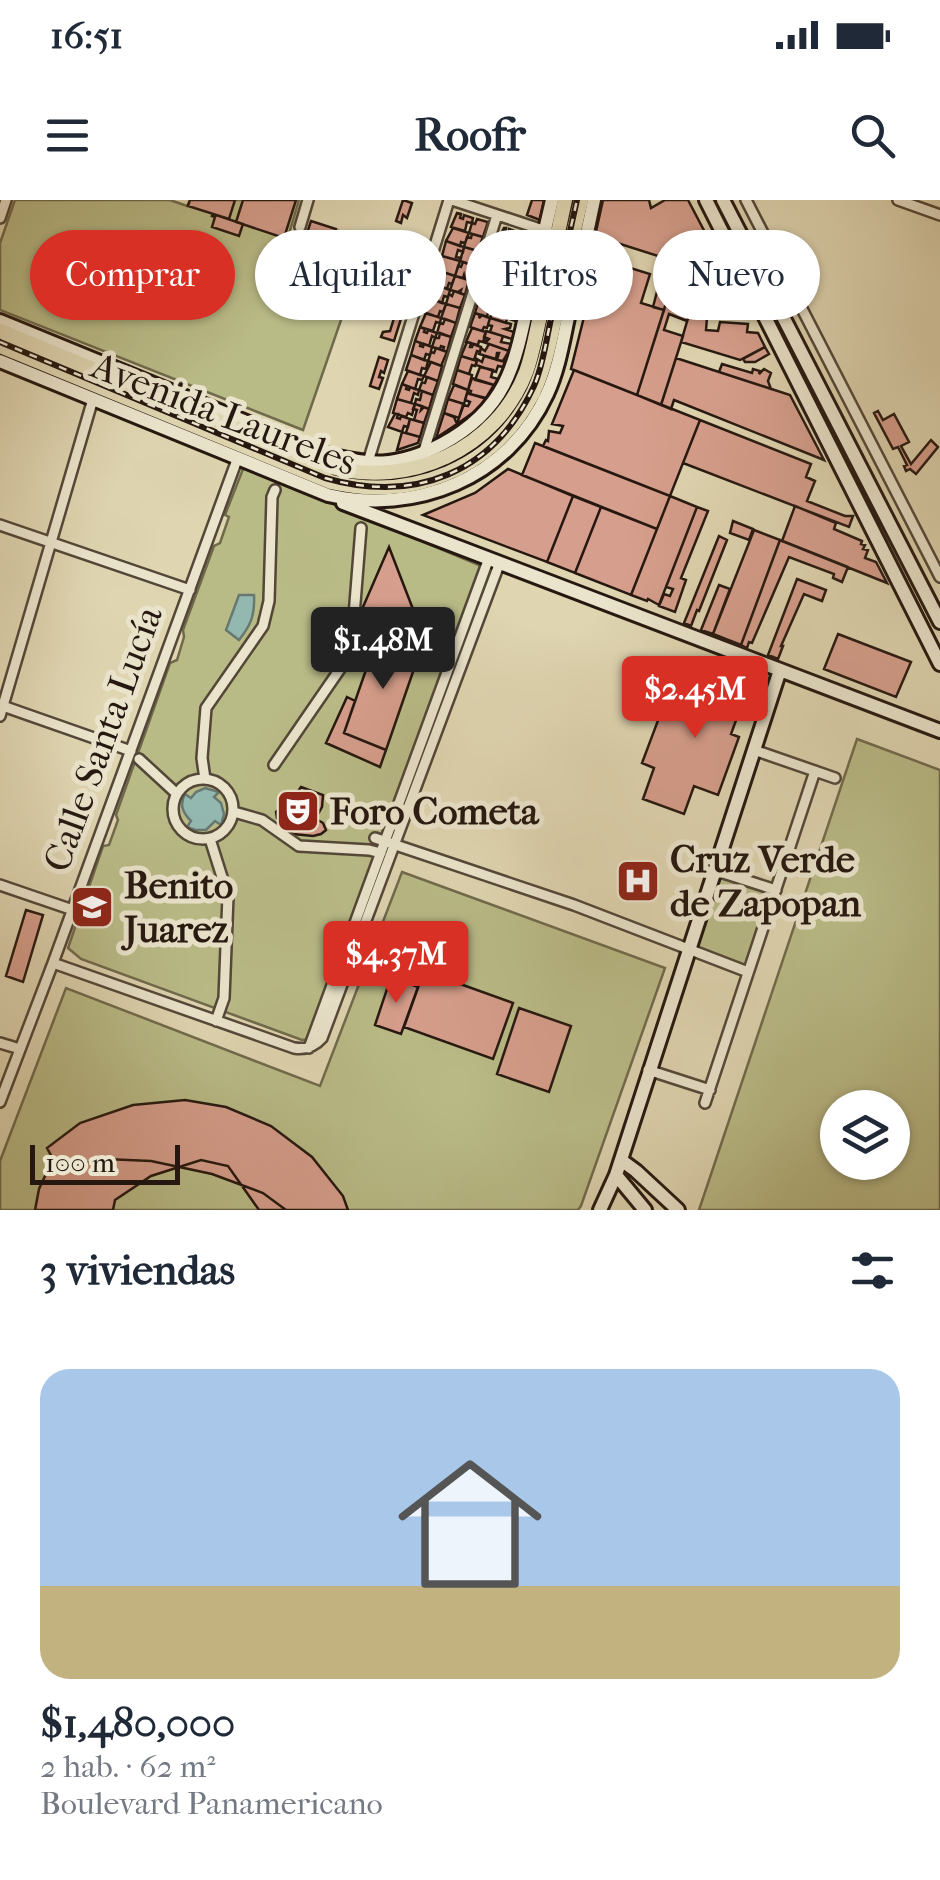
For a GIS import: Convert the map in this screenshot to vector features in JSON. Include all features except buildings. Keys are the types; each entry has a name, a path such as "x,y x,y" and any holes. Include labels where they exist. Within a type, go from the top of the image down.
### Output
{"main road":[{"name":"Avenida Laureles","path":"552,200 563,230"},
{"name":"Avenida Laureles","path":"565,200 565,230"},
{"name":"Avenida Laureles","path":"568,230 581,200"},
{"name":"Avenida Laureles","path":"570,230 594,200"},
{"path":"706,200 940,664"},
{"path":"724,200 739,230"},
{"name":"Avenida Laureles","path":"366,468 423,454 476,420 504,387 531,320"},
{"name":"Avenida Laureles","path":"0,361 93,399 330,466 412,469 438,461 474,440 507,407 530,362 542,320"},
{"name":"Avenida Laureles","path":"0,346 245,442 318,478 358,488 382,488 438,477 472,460 504,433 533,392 544,363 551,320"},
{"name":"Avenida Laureles","path":"0,321 204,410 245,442 328,495 357,501 398,501 428,495 462,481 501,454 526,430 557,367 560,320"},
{"path":"785,320 940,622"},
{"name":"Avenida Laureles","path":"0,331 204,410"},
{"path":"60,371 74,391"},
{"path":"328,495 352,508 940,731"},
{"path":"394,522 391,512 398,501"},
{"path":"600,1210 616,1175 780,670"},
{"path":"620,1160 678,1210"},
{"path":"616,1175 645,1210"}],"street":[{"path":"0,218 6,200"},
{"path":"300,227 308,200"},
{"path":"366,468 450,200 546,230"},
{"path":"746,200 761,230"},
{"path":"898,200 940,215"},
{"path":"423,454 498,215"},
{"path":"807,320 940,577"},
{"path":"93,399 1,709 131,751"},
{"path":"839,425 856,415"},
{"name":"Calle Santa Lucía","path":"0,1102 245,442"},
{"path":"868,482 886,472"},
{"path":"204,778 206,708 263,626 270,601 274,490"},
{"path":"0,525 190,590"},
{"path":"274,765 347,654 361,528"},
{"path":"904,552 923,544"},
{"path":"309,1048 494,560"},
{"path":"347,654 369,646"},
{"path":"754,750 836,778"},
{"path":"139,759 177,794"},
{"path":"705,1103 815,771"},
{"path":"204,778 227,790 234,812 226,830 210,838 193,837 180,828 174,814 177,794 188,783 204,778"},
{"path":"234,812 262,820 299,846 380,853"},
{"path":"210,838 228,896 224,998 216,1020"},
{"path":"385,841 574,904 748,972"},
{"path":"53,964 294,1048 309,1048 322,1038 385,841"},
{"path":"714,870 776,890"},
{"path":"0,885 72,910"},
{"path":"0,1043 20,1048"},
{"path":"648,1070 710,1090"}],"green space":[{"path":"15,200 170,200 187,206 190,200 299,200 290,230 255,230 255,320 341,320 303,430 0,310 0,243"},
{"path":"243,469 479,565 482,570 311,1039 302,1040 81,959 68,948 103,846 109,845 118,820 116,815 170,663 177,660 183,630 214,546 220,543 229,517 225,515"},
{"path":"857,739 940,770 940,1210 699,1210"},
{"path":"402,872 665,968 578,1210 0,1210 0,1161 66,988 320,1086"},
{"path":"718,877 768,893 745,967 693,950"}],"water":[{"path":"239,595 254,595 254,602 251,619 239,640 226,630"},
{"path":"205,788 219,792 214,797 224,814 221,825 215,821 206,830 195,830 187,827 191,821 182,802 185,794 191,798"}],"railway":[{"path":"0,342 325,478 390,487 420,483 474,460 497,441 534,386 577,200"}],"place":[{"name":"Foro Cometa","path":"298,811"},
{"name":"Cruz Verde de Zapopan","path":"638,881"},
{"name":"Benito Juarez","path":"92,907"}]}
